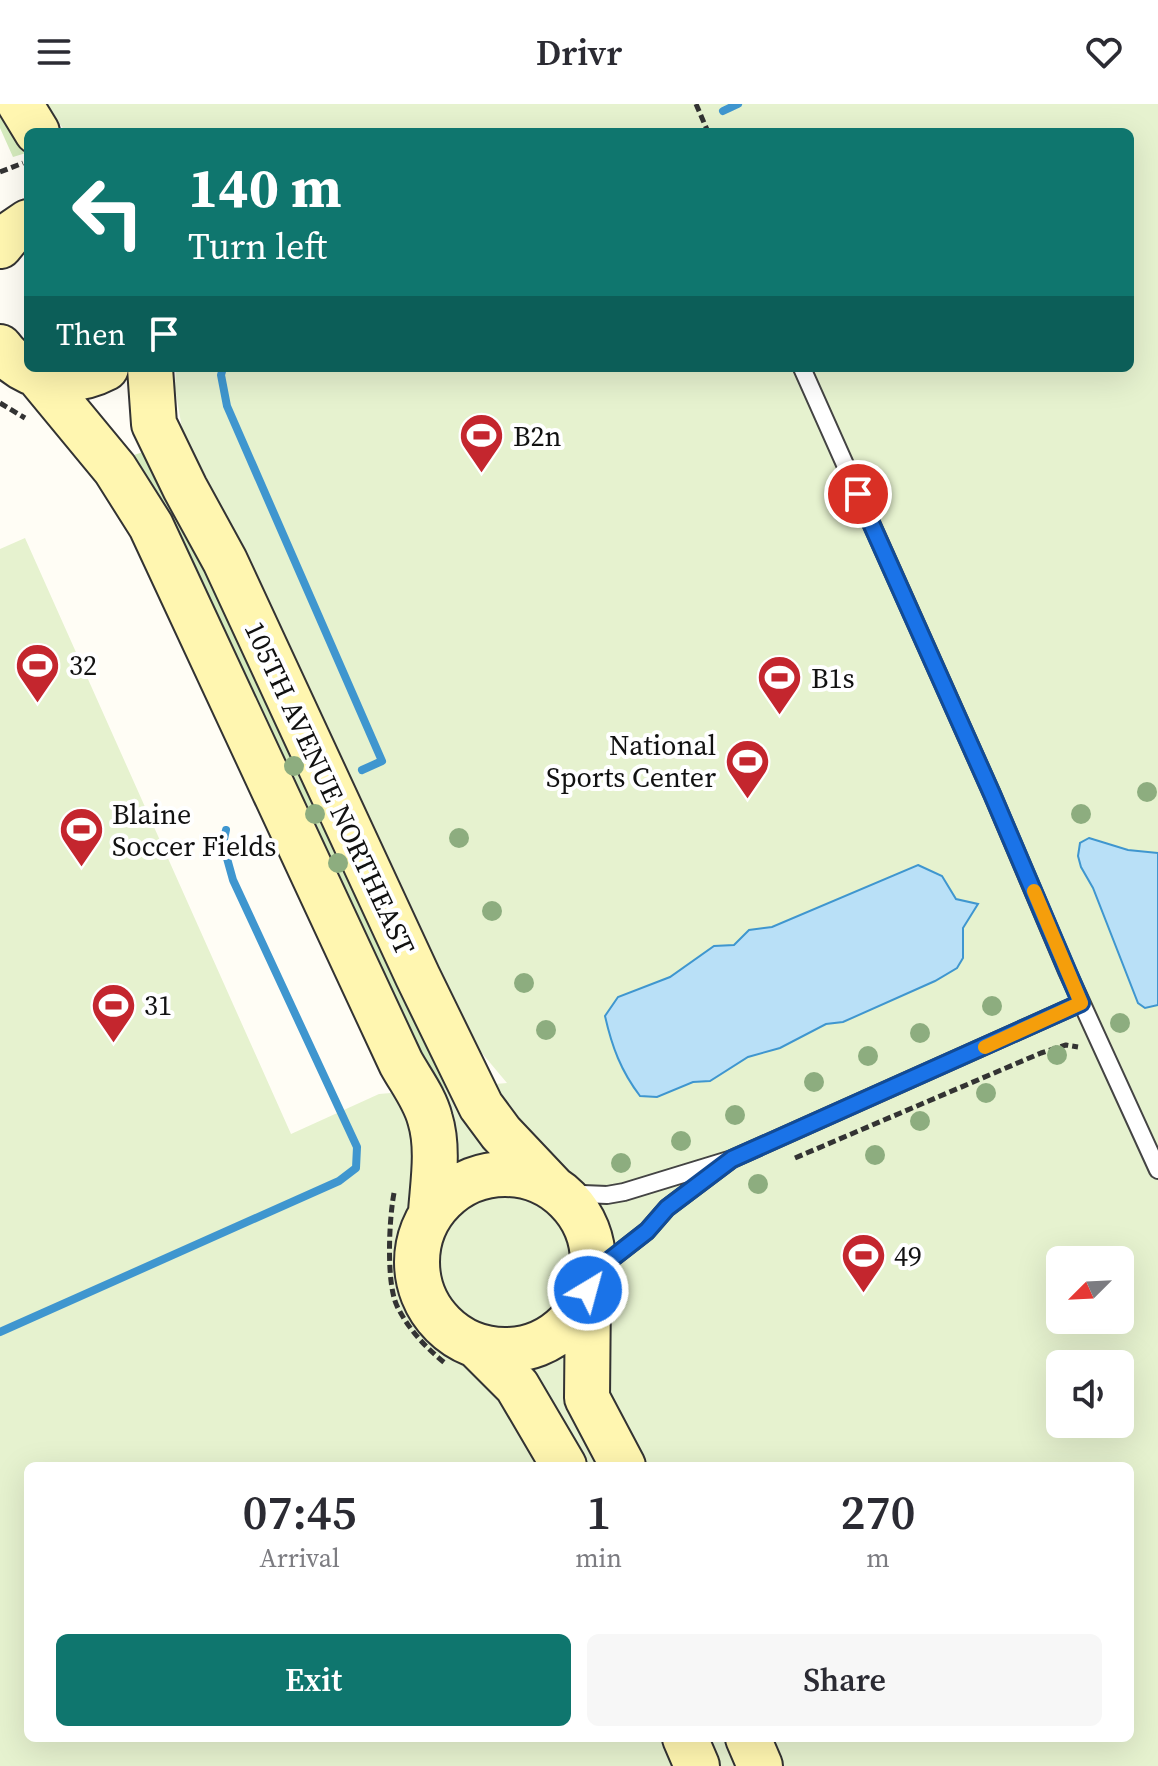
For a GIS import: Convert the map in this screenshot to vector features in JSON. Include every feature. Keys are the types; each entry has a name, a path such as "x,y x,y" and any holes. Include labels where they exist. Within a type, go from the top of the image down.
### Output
{"street":[{"path":"20,104 35,128"},
{"path":"0,246 24,225"},
{"path":"12,372 68,380 99,372"},
{"name":"105TH AVENUE NORTHEAST","path":"12,372 115,469 151,526 401,1063 430,1119 433,1141 431,1212"},
{"name":"105TH AVENUE NORTHEAST","path":"150,372 154,424 225,561 481,1106 501,1133 571,1204 585,1228 592,1255 587,1398 621,1462"},
{"name":"105TH AVENUE NORTHEAST","path":"556,1190 532,1178 504,1173 476,1178 450,1192 431,1212 418,1243 416,1275 427,1306 449,1331 467,1360 517,1386 562,1462"},
{"name":"105TH AVENUE NORTHEAST","path":"467,1360 532,1347 557,1334 576,1315 590,1282"},
{"path":"687,1742 697,1766"},
{"path":"750,1742 760,1766"}],"lane":[{"path":"804,372 992,794 1081,1003 1158,1170"},
{"path":"556,1190 607,1195 732,1159 1081,1003"},
{"path":"590,1282 647,1231 667,1208 732,1159"}],"path":[{"path":"696,104 706,128"},
{"path":"0,172 24,163"},
{"path":"12,372 35,423"},
{"path":"781,1164 1041,1053 1066,1045 1077,1046 1082,1053"},
{"path":"396,1186 389,1256 395,1303 420,1343 467,1360"}],"green space":[{"path":"0,104 24,154 13,157 0,128"},
{"name":"National Sports Center","path":"44,104 1158,104 1158,1766 0,1766 0,549 25,538 291,1134 379,1094 507,1083 418,977 184,440 175,388 176,372 1134,372 1134,128 63,128"},
{"path":"143,452 172,498 412,1006 452,1098 444,1100 399,1016 238,657 171,521 134,455"}],"water":[{"path":"1089,838 1128,850 1158,853 1158,1005 1145,1008 1138,1003 1093,888 1081,867 1078,856 1080,843"},
{"path":"918,865 942,876 956,899 978,904 963,928 963,958 957,968 843,1022 826,1024 780,1048 748,1057 710,1081 693,1082 657,1097 640,1096 618,1058 605,1016 618,997 670,977 714,946 734,945 749,930 772,927"}],"waterway":[{"path":"723,111 738,104"},
{"path":"222,372 227,406 382,761 362,770"},
{"path":"0,1332 339,1181 356,1168 357,1147 233,880 223,844 226,830"}],"slow traffic":[{"path":"985,1047 1081,1003 1034,891"}],"place":[{"name":"B2n","path":"482,475"},
{"name":"32","path":"38,704"},
{"name":"B1s","path":"780,717"},
{"name":"National Sports Center","path":"747,800"},
{"name":"Blaine Soccer Fields","path":"81,869"},
{"name":"31","path":"113,1044"},
{"name":"49","path":"863,1295"}],"route":[{"path":"588,1290 592,1274 647,1231 667,1208 732,1159 1081,1003 858,494"}]}
